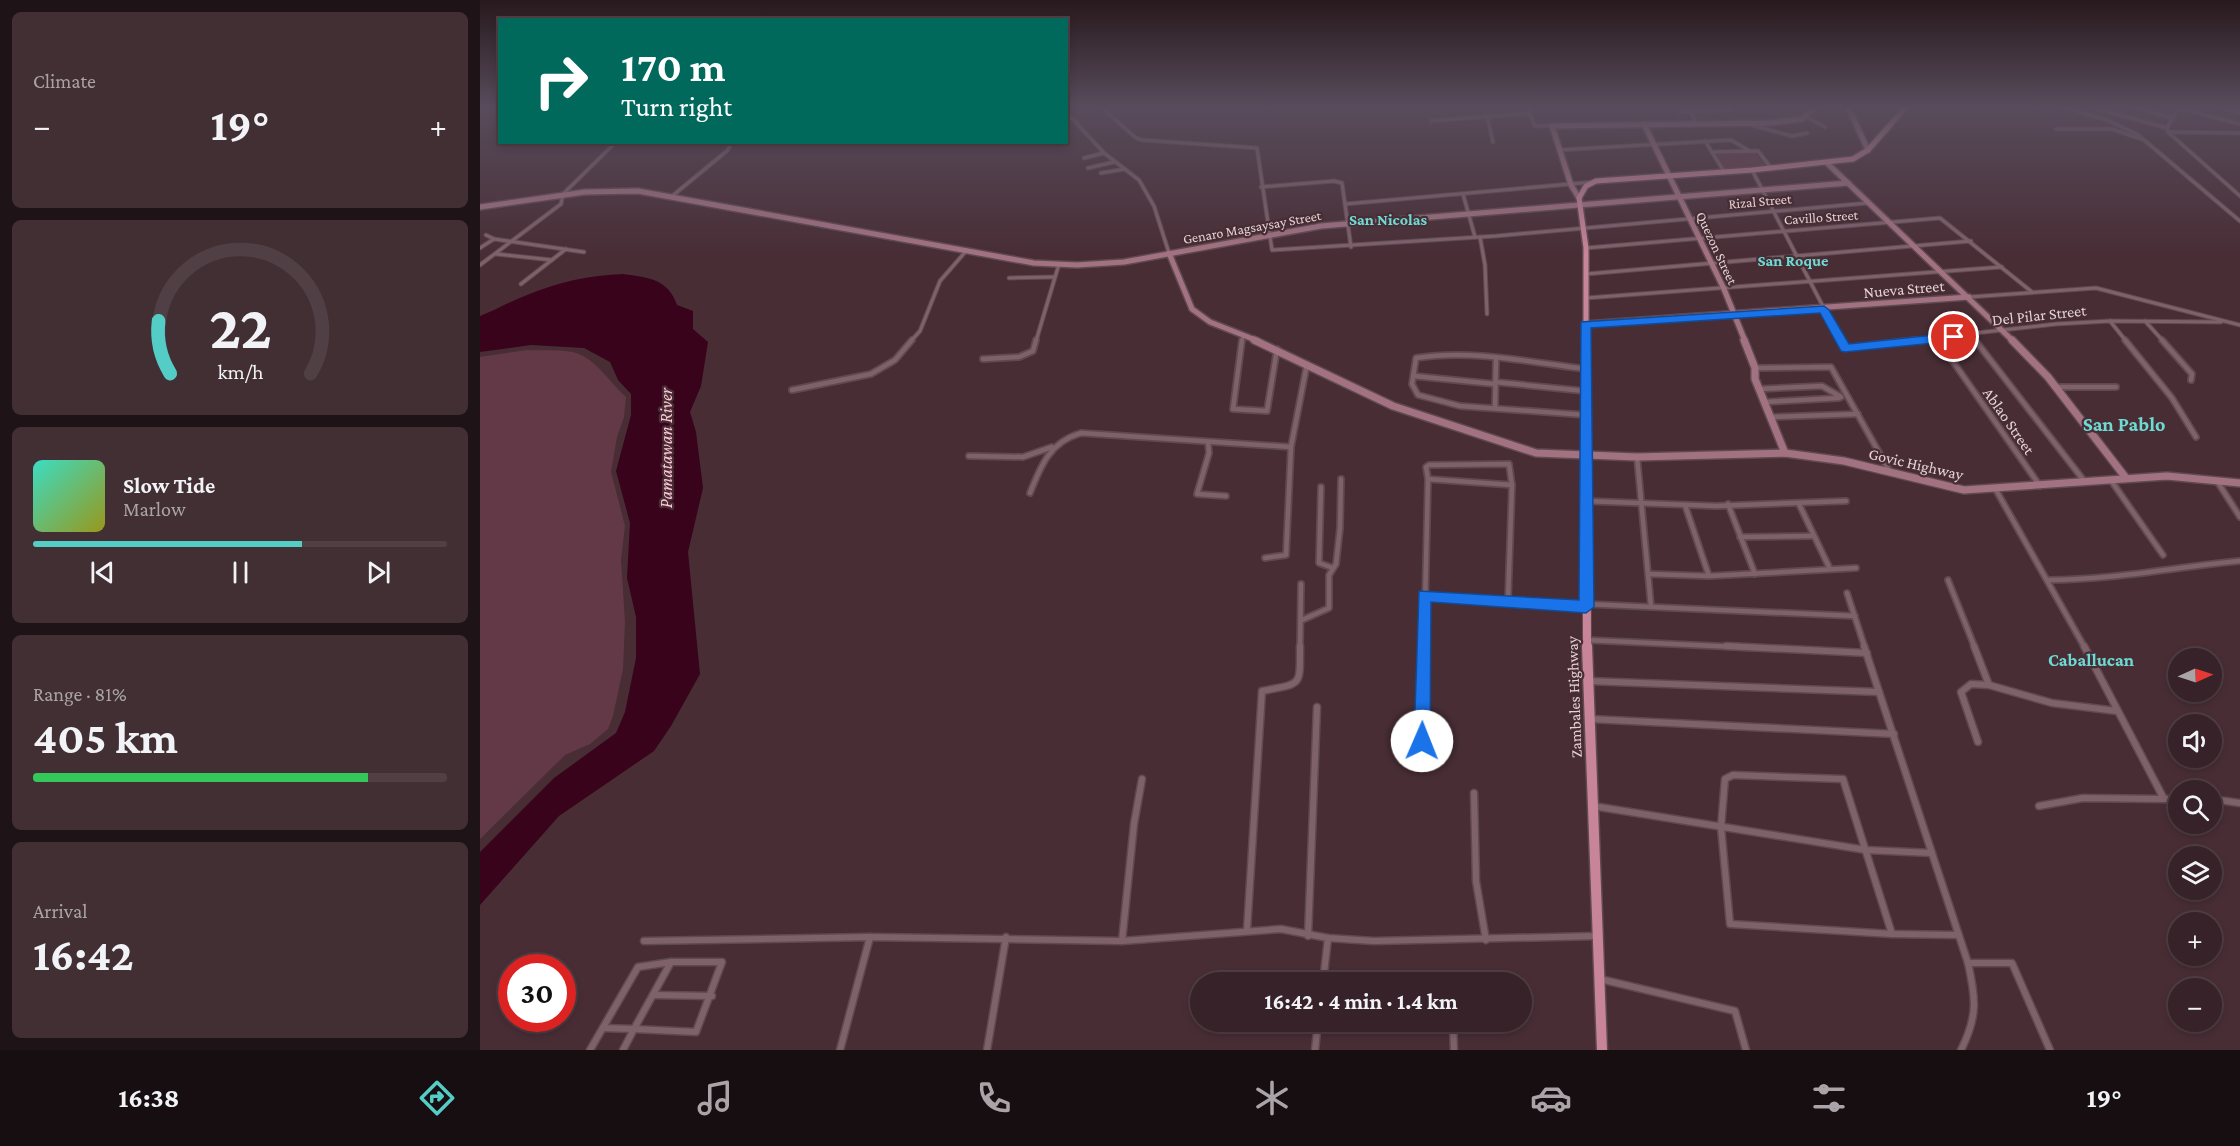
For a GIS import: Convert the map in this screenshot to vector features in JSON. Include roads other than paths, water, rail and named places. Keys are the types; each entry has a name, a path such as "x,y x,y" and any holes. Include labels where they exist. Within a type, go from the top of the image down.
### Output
{"main road":[{"path":"1579,202 1587,186 1596,182 1827,163 1853,159 1858,156"},
{"name":"Zambales Highway","path":"1579,202 1586,248 1586,605 1596,936 1602,1050"}],"street":[{"path":"480,266 561,204 563,194 602,156"},
{"path":"671,197 721,156"},
{"path":"1084,158 1092,156"},
{"path":"1107,156 1139,180 1154,206 1169,254"},
{"path":"1258,156 1270,235"},
{"path":"1561,156 1579,202"},
{"name":"Quezon Street","path":"1660,156 1724,288 1755,368 1759,389 1785,453"},
{"path":"1715,156 1725,172"},
{"path":"1761,156 1771,168"},
{"path":"2163,156 2240,221"},
{"path":"2196,156 2240,196"},
{"path":"1088,168 1114,162"},
{"path":"1827,163 1969,297 2056,387 2126,478"},
{"path":"1101,173 1125,169"},
{"name":"Del Pilar Street","path":"1752,170 1808,282 1845,348 2110,321 2221,322"},
{"path":"1261,187 1339,181 1342,183 1351,247"},
{"path":"1345,204 1596,182"},
{"name":"Genaro Magsaysay Street","path":"480,207 563,194 626,191 671,197 1034,262 1059,264 1124,262 1270,235 1348,224 1469,216 1579,202 1848,183"},
{"path":"1463,194 1485,265 1487,315"},
{"name":"Rizal Street","path":"1270,235 1272,250 1351,247 1868,203"},
{"name":"Cavillo Street","path":"1586,248 1940,218 2032,292"},
{"path":"486,235 494,239 584,252"},
{"path":"480,248 494,239"},
{"path":"1586,274 1915,248 1971,241"},
{"path":"521,284 566,249"},
{"path":"792,390 872,374 895,360 920,331 940,281 968,249"},
{"path":"496,254 552,260"},
{"name":"Govic Highway","path":"1169,254 1192,309 1210,322 1277,349 1393,406 1536,453 1637,457 1785,453 1890,472 1964,490 1996,490 2167,476 2240,483"},
{"path":"983,359 1019,357 1033,351 1059,264"},
{"path":"1586,298 2002,267"},
{"path":"1009,278 1054,277"},
{"name":"Nueva Street","path":"1585,324 1824,310 2096,288 2221,322"},
{"path":"2110,321 2172,398 2196,437"},
{"path":"2145,321 2192,374 2191,380"},
{"path":"2221,322 2239,326"},
{"path":"1243,335 1233,409 1268,411 1277,349"},
{"path":"1971,335 2085,482"},
{"name":"Ablao Street","path":"1937,339 2040,486"},
{"path":"1585,369 1461,354 1427,355 1416,358 1413,384 1418,395 1460,406 1586,415"},
{"path":"1495,408 1496,359"},
{"path":"1265,558 1286,555 1289,500 1287,472 1307,364"},
{"path":"1755,368 1829,366 1890,472"},
{"path":"1414,376 1585,391"},
{"path":"1759,389 1822,386 1841,398"},
{"path":"2056,387 2116,387"},
{"path":"1764,402 1848,397"},
{"path":"1771,417 1858,414"},
{"path":"1030,493 1042,460 1065,436 1081,433 1291,447"},
{"path":"1208,441 1209,453 1197,494 1226,496"},
{"path":"969,456 1023,457 1054,446"},
{"path":"1637,457 1651,606"},
{"path":"1422,741 1428,479 1426,467 1429,465 1509,464 1512,485 1508,600"},
{"path":"1302,620 1329,608 1329,575 1336,564 1340,528 1341,479"},
{"path":"1428,479 1512,485"},
{"path":"2110,479 2163,555"},
{"path":"2216,480 2240,517"},
{"path":"1321,487 1319,562 1333,568"},
{"path":"1996,490 2048,580 2164,799"},
{"path":"1586,501 1643,506 1799,504 1846,501"},
{"path":"1728,504 1755,574"},
{"path":"1799,504 1830,569"},
{"path":"1684,505 1709,576"},
{"path":"1740,537 1813,536"},
{"path":"2048,580 2091,580 2171,567 2240,561"},
{"path":"1648,574 1709,576 1856,568"},
{"path":"1948,580 1989,685"},
{"path":"1247,930 1262,691 1296,684 1299,679 1301,584"},
{"path":"1847,593 1968,963 1977,1006 1974,1025 1961,1050"},
{"path":"1424,596 1855,616"},
{"path":"1587,640 1867,653"},
{"path":"1588,681 1879,692"},
{"path":"1978,742 1961,692 1971,684 1989,685 2052,703 2117,711"},
{"path":"1308,936 1317,707"},
{"path":"1590,718 1894,734"},
{"path":"1892,934 1843,779 1733,775 1725,779 1721,826 1730,924 1892,934 1958,935"},
{"path":"1122,940 1134,824 1142,779"},
{"path":"1474,793 1476,881 1486,940"},
{"path":"2039,806 2083,798 2168,799"},
{"path":"2222,801 2240,803"},
{"path":"1593,807 1866,850 1932,853"},
{"path":"644,941 870,937 1122,940 1281,929 1328,939 1486,940 1596,936"},
{"path":"840,1050 870,937"},
{"path":"987,1050 1006,938"},
{"path":"1324,972 1328,939"},
{"path":"624,1050 671,962"},
{"path":"590,1050 638,967 644,964 671,962 722,962 723,965 712,996 696,1032 603,1028"},
{"path":"1968,963 2012,963 2050,1050"},
{"path":"1599,979 1735,1011 1746,1050"},
{"path":"653,995 712,996"},
{"path":"1316,1050 1317,1032"},
{"path":"1454,1032 1454,1050"}],"water":[{"name":"Pamatawan River","path":"623,274 649,278 662,284 673,296 677,305 693,311 693,329 708,342 701,386 690,412 696,432 703,488 688,552 700,674 654,751 559,816 480,905 480,852 554,778 616,733 625,712 636,658 636,617 627,578 630,523 616,471 631,415 631,394 618,380 610,362 584,348 531,345 480,352 480,316 550,286 586,278"}],"district":[{"name":"San Nicolas","path":"1388,219"},
{"name":"San Roque","path":"1793,260"},
{"name":"San Pablo","path":"2124,424"},
{"name":"Caballucan","path":"2091,660"}]}
